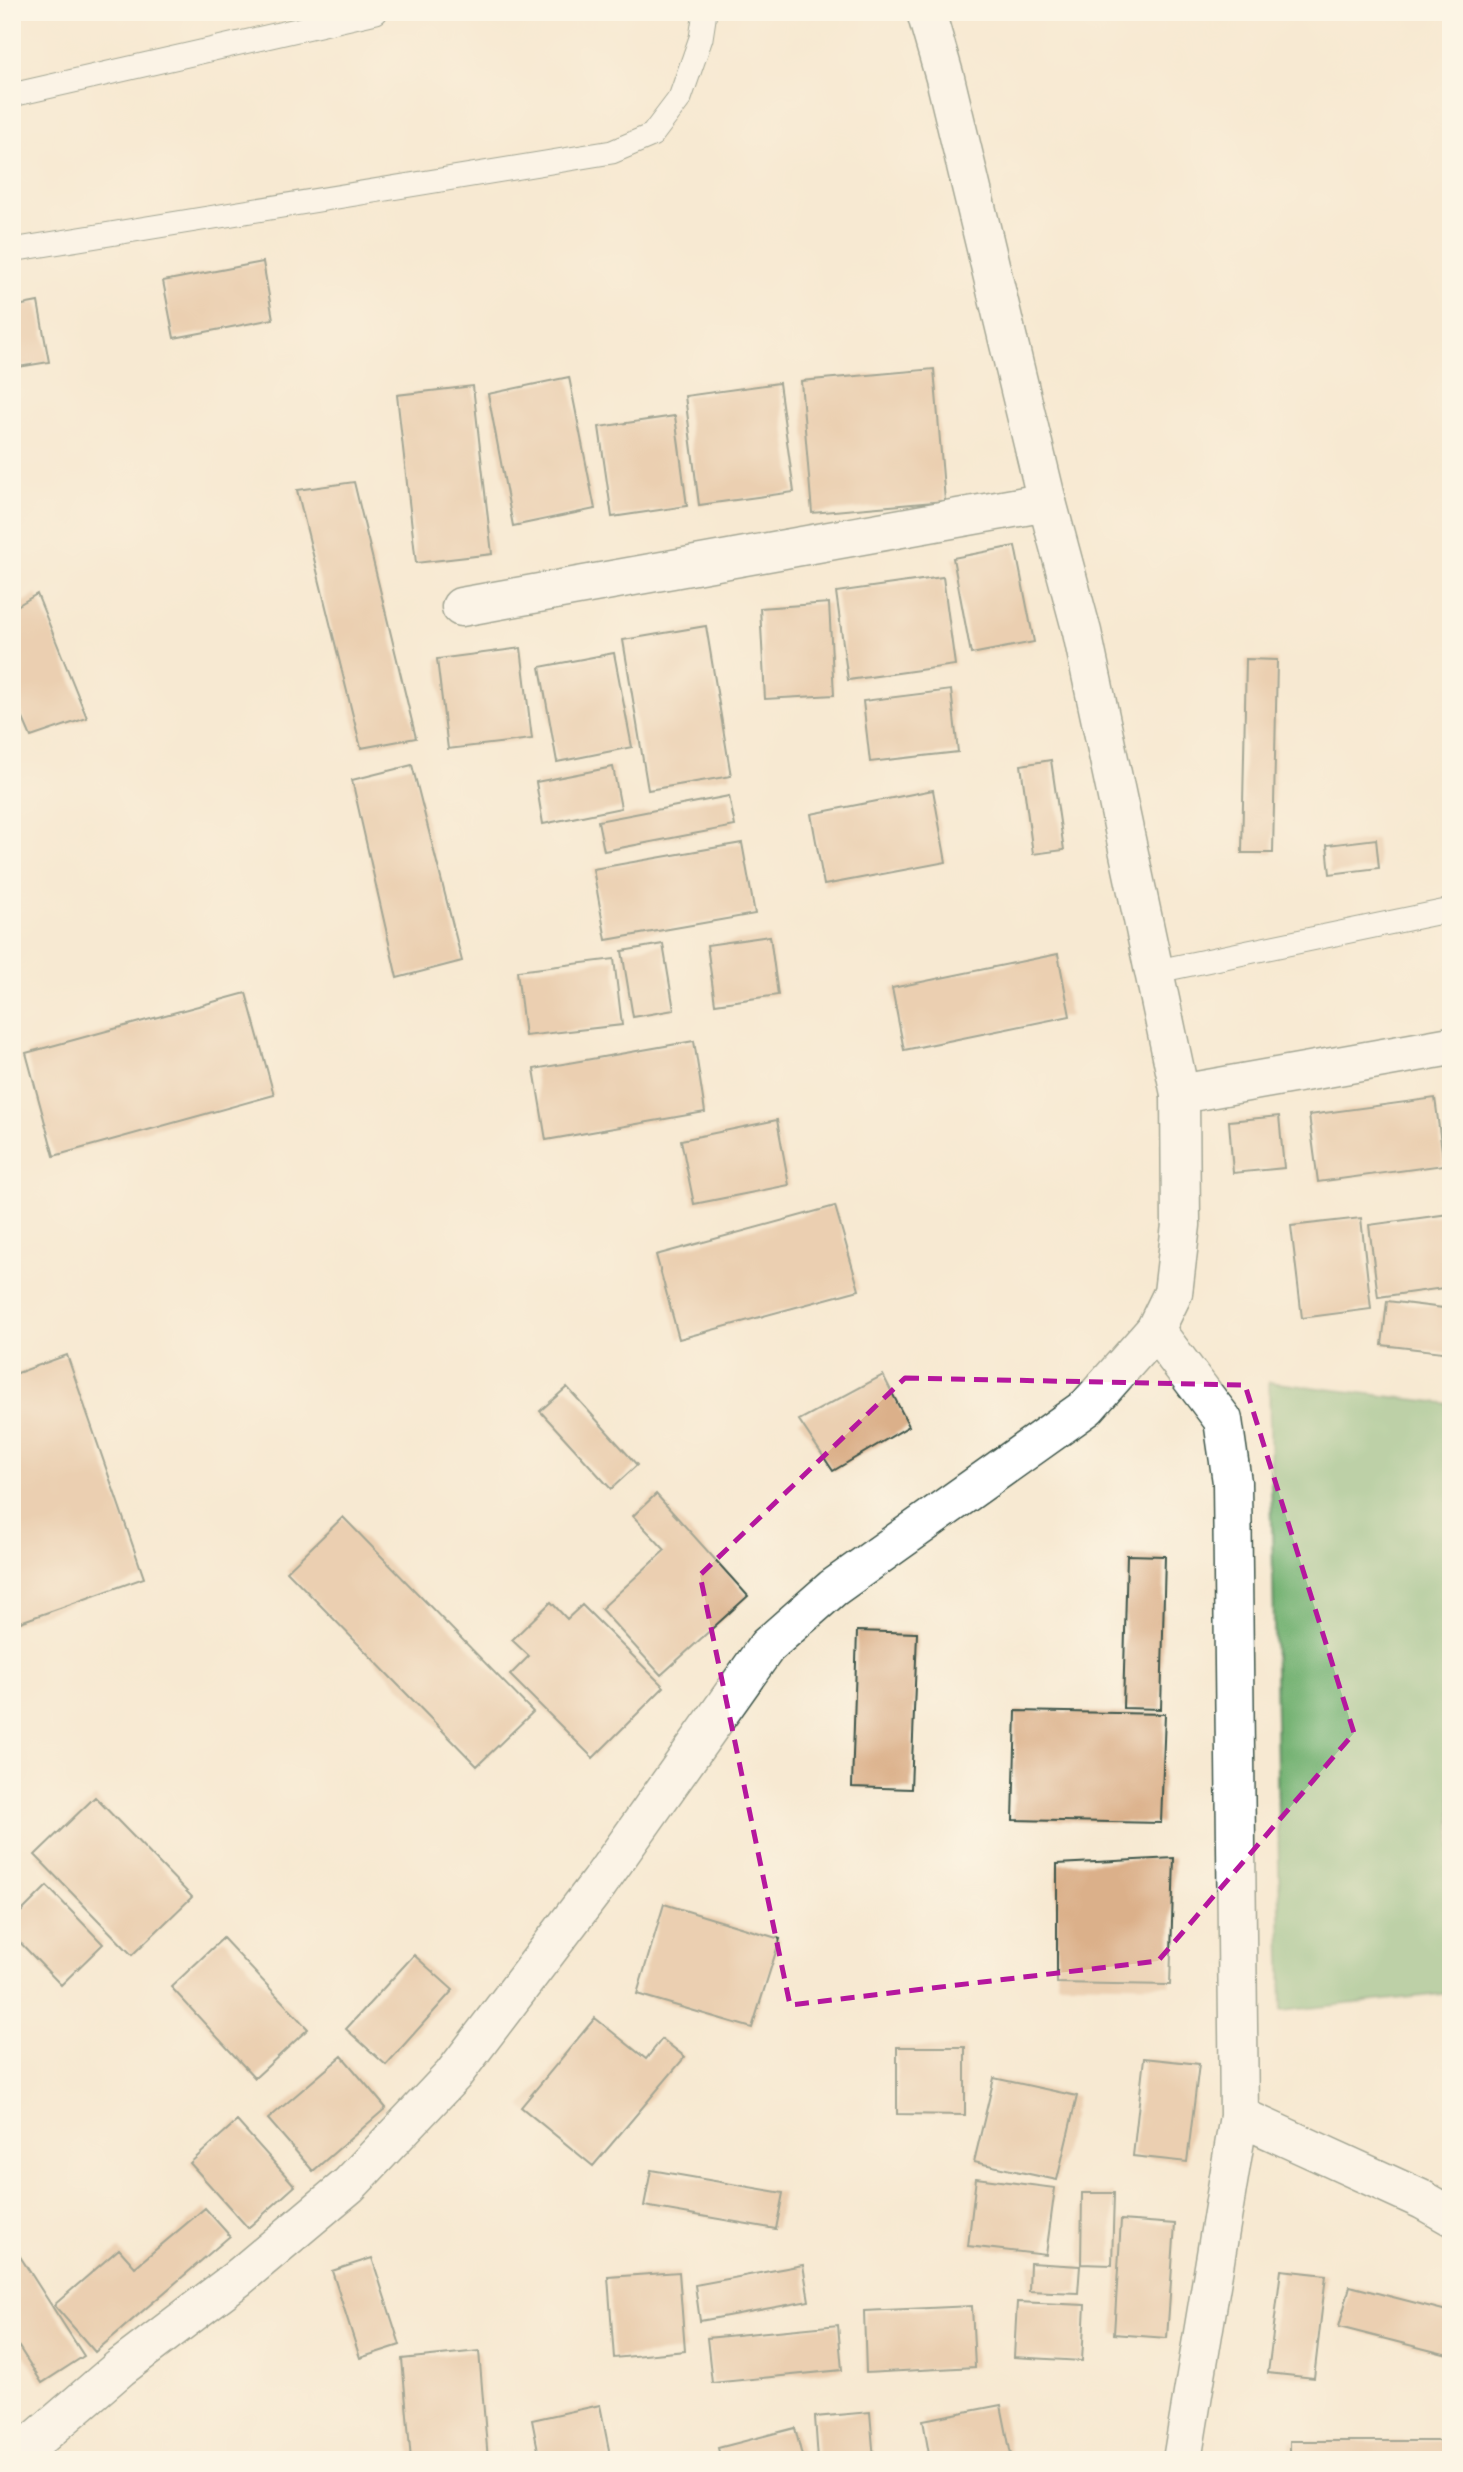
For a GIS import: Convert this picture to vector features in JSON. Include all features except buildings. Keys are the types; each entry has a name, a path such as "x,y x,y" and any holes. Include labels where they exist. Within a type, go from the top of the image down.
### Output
{"street":[{"path":"13,2460 120,2368 237,2279 349,2185 453,2075 599,1883 767,1646 833,1588 1087,1406 1155,1330 1173,1293 1181,1225 1180,1094 1082,632 1047,502 946,78 926,12"},
{"path":"461,607 1047,502"},
{"path":"1180,1094 1451,1046"},
{"path":"1155,1330 1223,1420 1232,1482 1239,2116 1173,2459"},
{"path":"1239,2116 1423,2200 1451,2216"}],"lane":[{"path":"12,95 376,12"},
{"path":"12,250 612,152 652,135 680,99 701,38 705,12"},
{"path":"1153,972 1451,910"}],"highlighted area":[{"path":"905,1378 1245,1385 1354,1733 1158,1961 790,2005 700,1575"}],"green space":[{"path":"1269,1382 1451,1404 1451,1993 1282,2011"}]}
